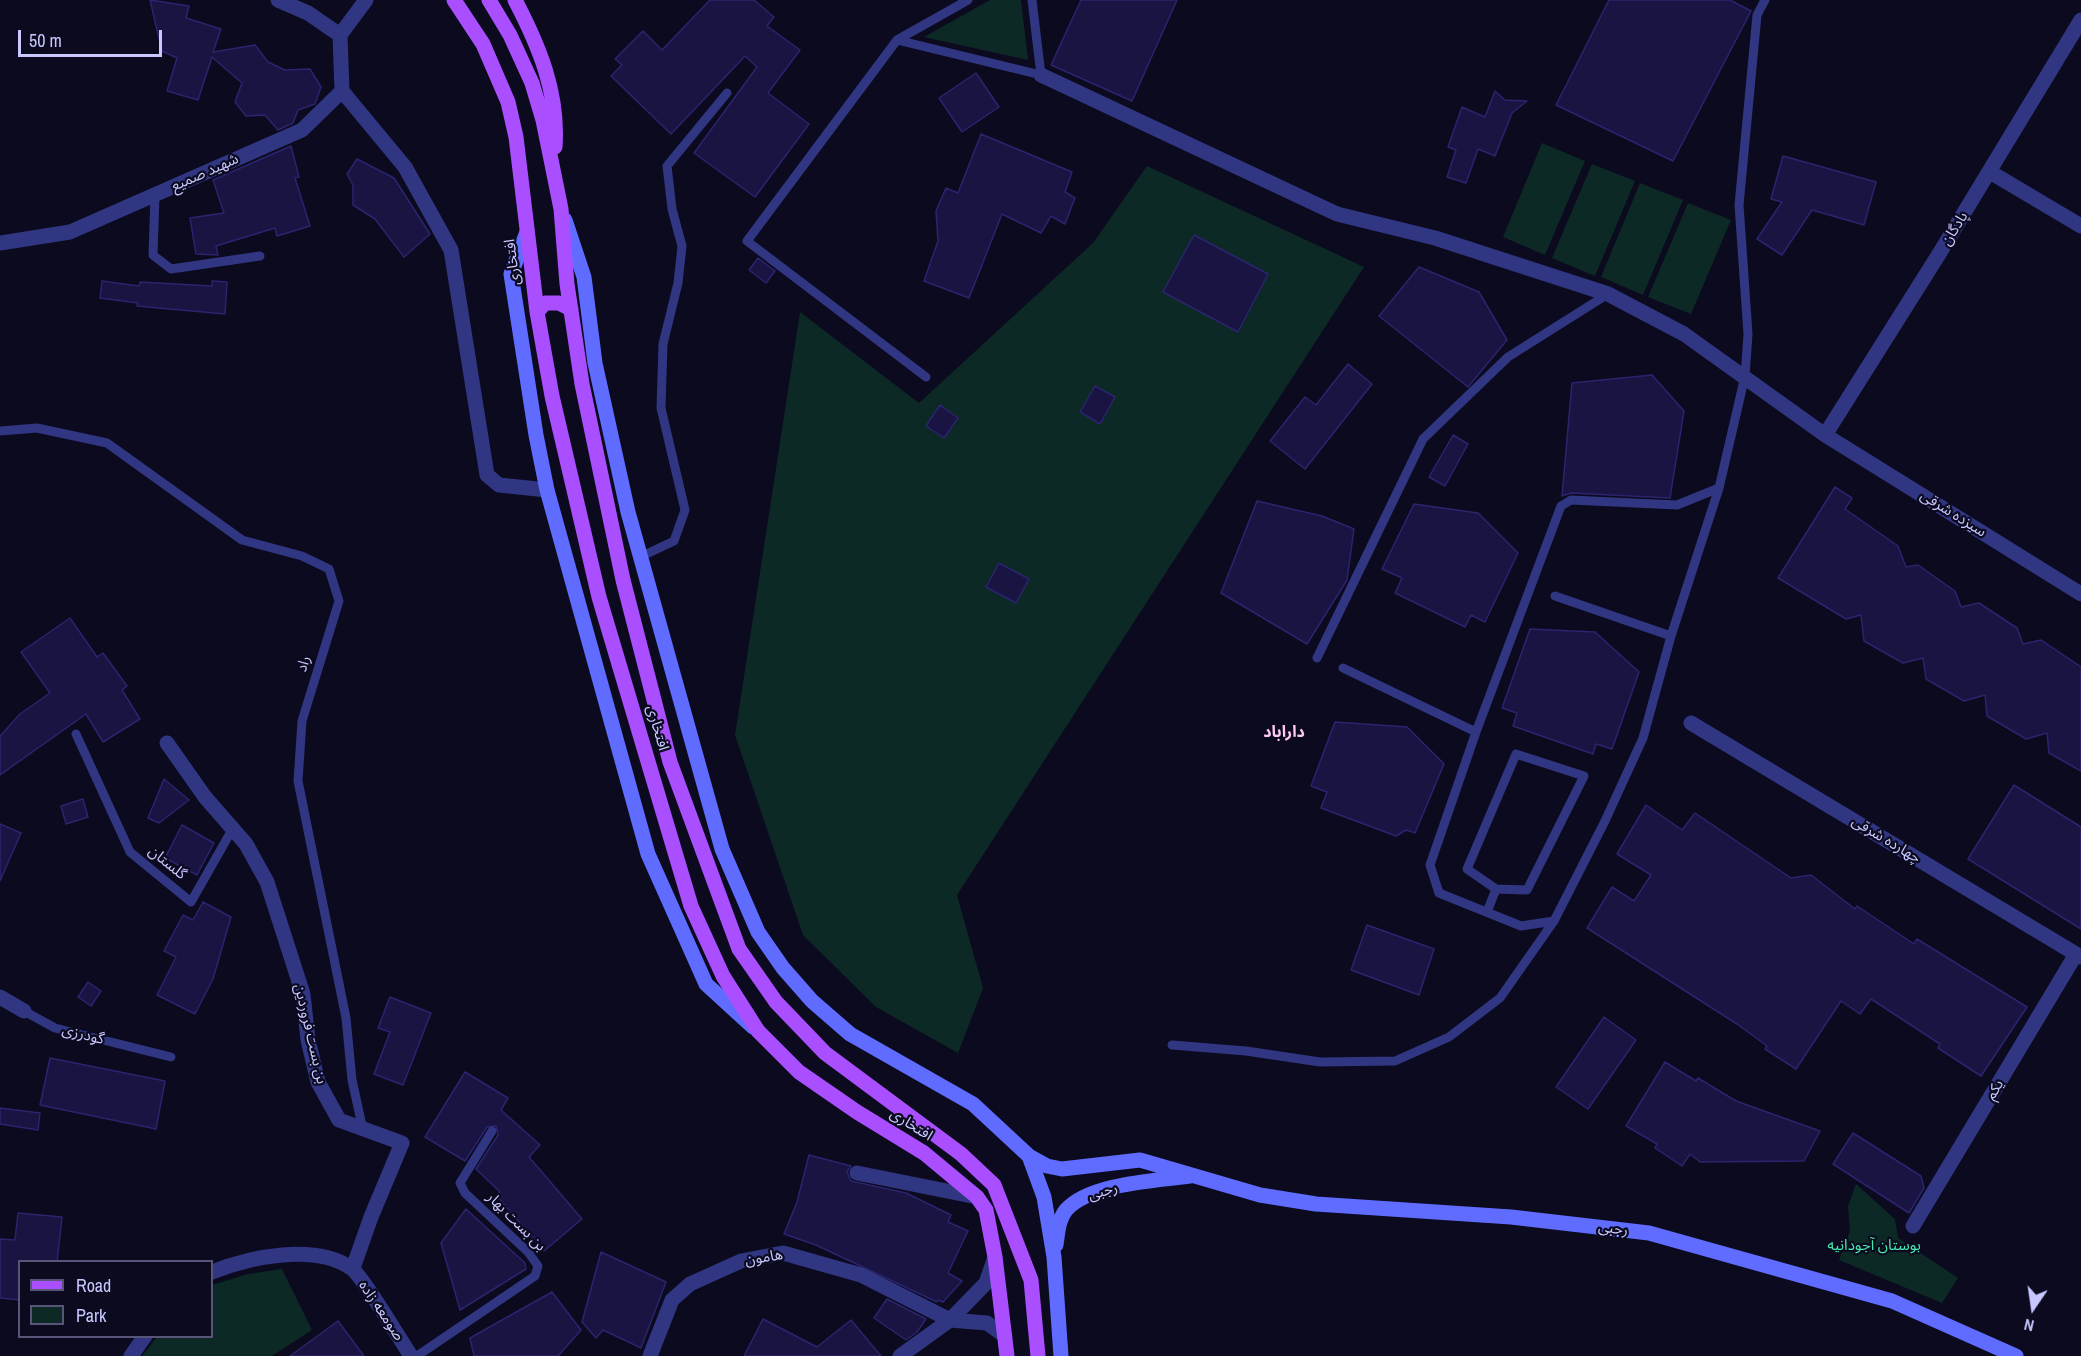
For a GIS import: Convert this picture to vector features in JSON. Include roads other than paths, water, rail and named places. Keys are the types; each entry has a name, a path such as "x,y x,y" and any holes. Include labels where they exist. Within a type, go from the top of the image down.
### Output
{"main road":[{"name":"افتخاری","path":"454,0 473,26 508,102 516,137 537,312 552,396 599,597 688,896 723,976 758,1031 799,1072 924,1154 977,1197 986,1210 995,1257 1007,1356"},
{"path":"515,0 540,48 554,104 556,132 553,162"},
{"name":"افتخاری","path":"494,6 532,83 553,162 561,208 571,309 582,384 644,666 670,762 739,949 776,1002 825,1053 962,1154 993,1185 1031,1280 1038,1356"},
{"path":"561,208 584,277 595,363 640,556 722,849 758,932 783,968 812,1000 849,1034 973,1104 1029,1156 1044,1197 1054,1257 1061,1356"},
{"path":"527,232 511,273 536,435 547,490 648,854 706,984 758,1031"},
{"path":"537,312 545,303 559,303 571,309"},
{"name":"رجبی","path":"1029,1156 1047,1166 1062,1169 1140,1160 1260,1196 1316,1204 1511,1217 1649,1233 1892,1301 2016,1356"},
{"name":"رجبی","path":"1054,1257 1060,1221 1067,1210 1082,1198 1112,1188 1192,1175"}],"street":[{"path":"278,0 308,13 340,35"},
{"path":"366,0 340,35 342,91 405,167 451,250 487,475 500,485 547,490"},
{"name":"پادگان","path":"1825,435 1990,172 2081,20"},
{"name":"سیزده شرقی","path":"1041,75 1337,214 1435,238 1608,294 1684,334 1825,435 2081,594"},
{"name":"شهید صمیع","path":"0,243 70,232 302,130 342,91"},
{"path":"1990,172 2081,226"},
{"name":"چهارده شرقی","path":"1691,723 2079,956"},
{"name":"بن بست فروردین","path":"167,743 205,797 246,844 267,882 303,994 308,1040 318,1082 339,1120 402,1143 370,1217 353,1268"},
{"name":"یکم","path":"1913,1226 2079,956"},
{"name":"گودرزی","path":"0,997 24,1011"},
{"path":"856,1173 977,1197"},
{"name":"هامون","path":"650,1356 672,1300 690,1284 741,1261 783,1252 861,1275 950,1320"},
{"name":"صومعه زاده","path":"213,1272 284,1254 327,1258 353,1268 411,1356"},
{"path":"900,1356 950,1320 986,1283 995,1257"},
{"path":"950,1320 987,1323 1005,1336"},
{"path":"131,1356 144,1338"}],"lane":[{"path":"926,377 747,241 897,40 968,0"},
{"path":"897,40 1041,75 1032,0"},
{"path":"1172,1045 1246,1051 1320,1062 1395,1061 1449,1037 1500,998 1554,921 1605,822 1643,738 1671,636 1719,488 1745,376 1748,334 1739,206 1757,15 1765,0"},
{"path":"640,556 674,542 685,510 661,408 663,344 678,283 682,246 672,209 667,166 727,93"},
{"path":"154,195 153,255 171,269 260,256"},
{"path":"1317,658 1423,439 1441,419 1468,398 1508,357 1608,294"},
{"name":"راد","path":"0,431 37,428 107,443 242,540 302,556 329,569 339,601 302,721 298,781 346,1018 352,1080 363,1130"},
{"path":"1554,921 1521,926 1439,893 1430,865 1476,732 1561,506 1566,501 1677,505 1719,488"},
{"path":"1555,596 1671,636"},
{"path":"1343,668 1476,732"},
{"name":"گلستان","path":"76,734 130,852 191,902 233,828"},
{"path":"1516,753 1584,776 1527,890 1496,889 1467,869 1516,753"},
{"path":"1487,912 1496,889"},
{"name":"گودرزی","path":"24,1011 56,1028 171,1057"},
{"name":"بن بست بهار","path":"417,1356 535,1276 538,1266 528,1252 465,1193 460,1183 492,1131"}],"district":[{"name":"داراباد","path":"1284,733"}],"park label":[{"name":"بوستان آجودانیه","path":"1874,1246"}]}
